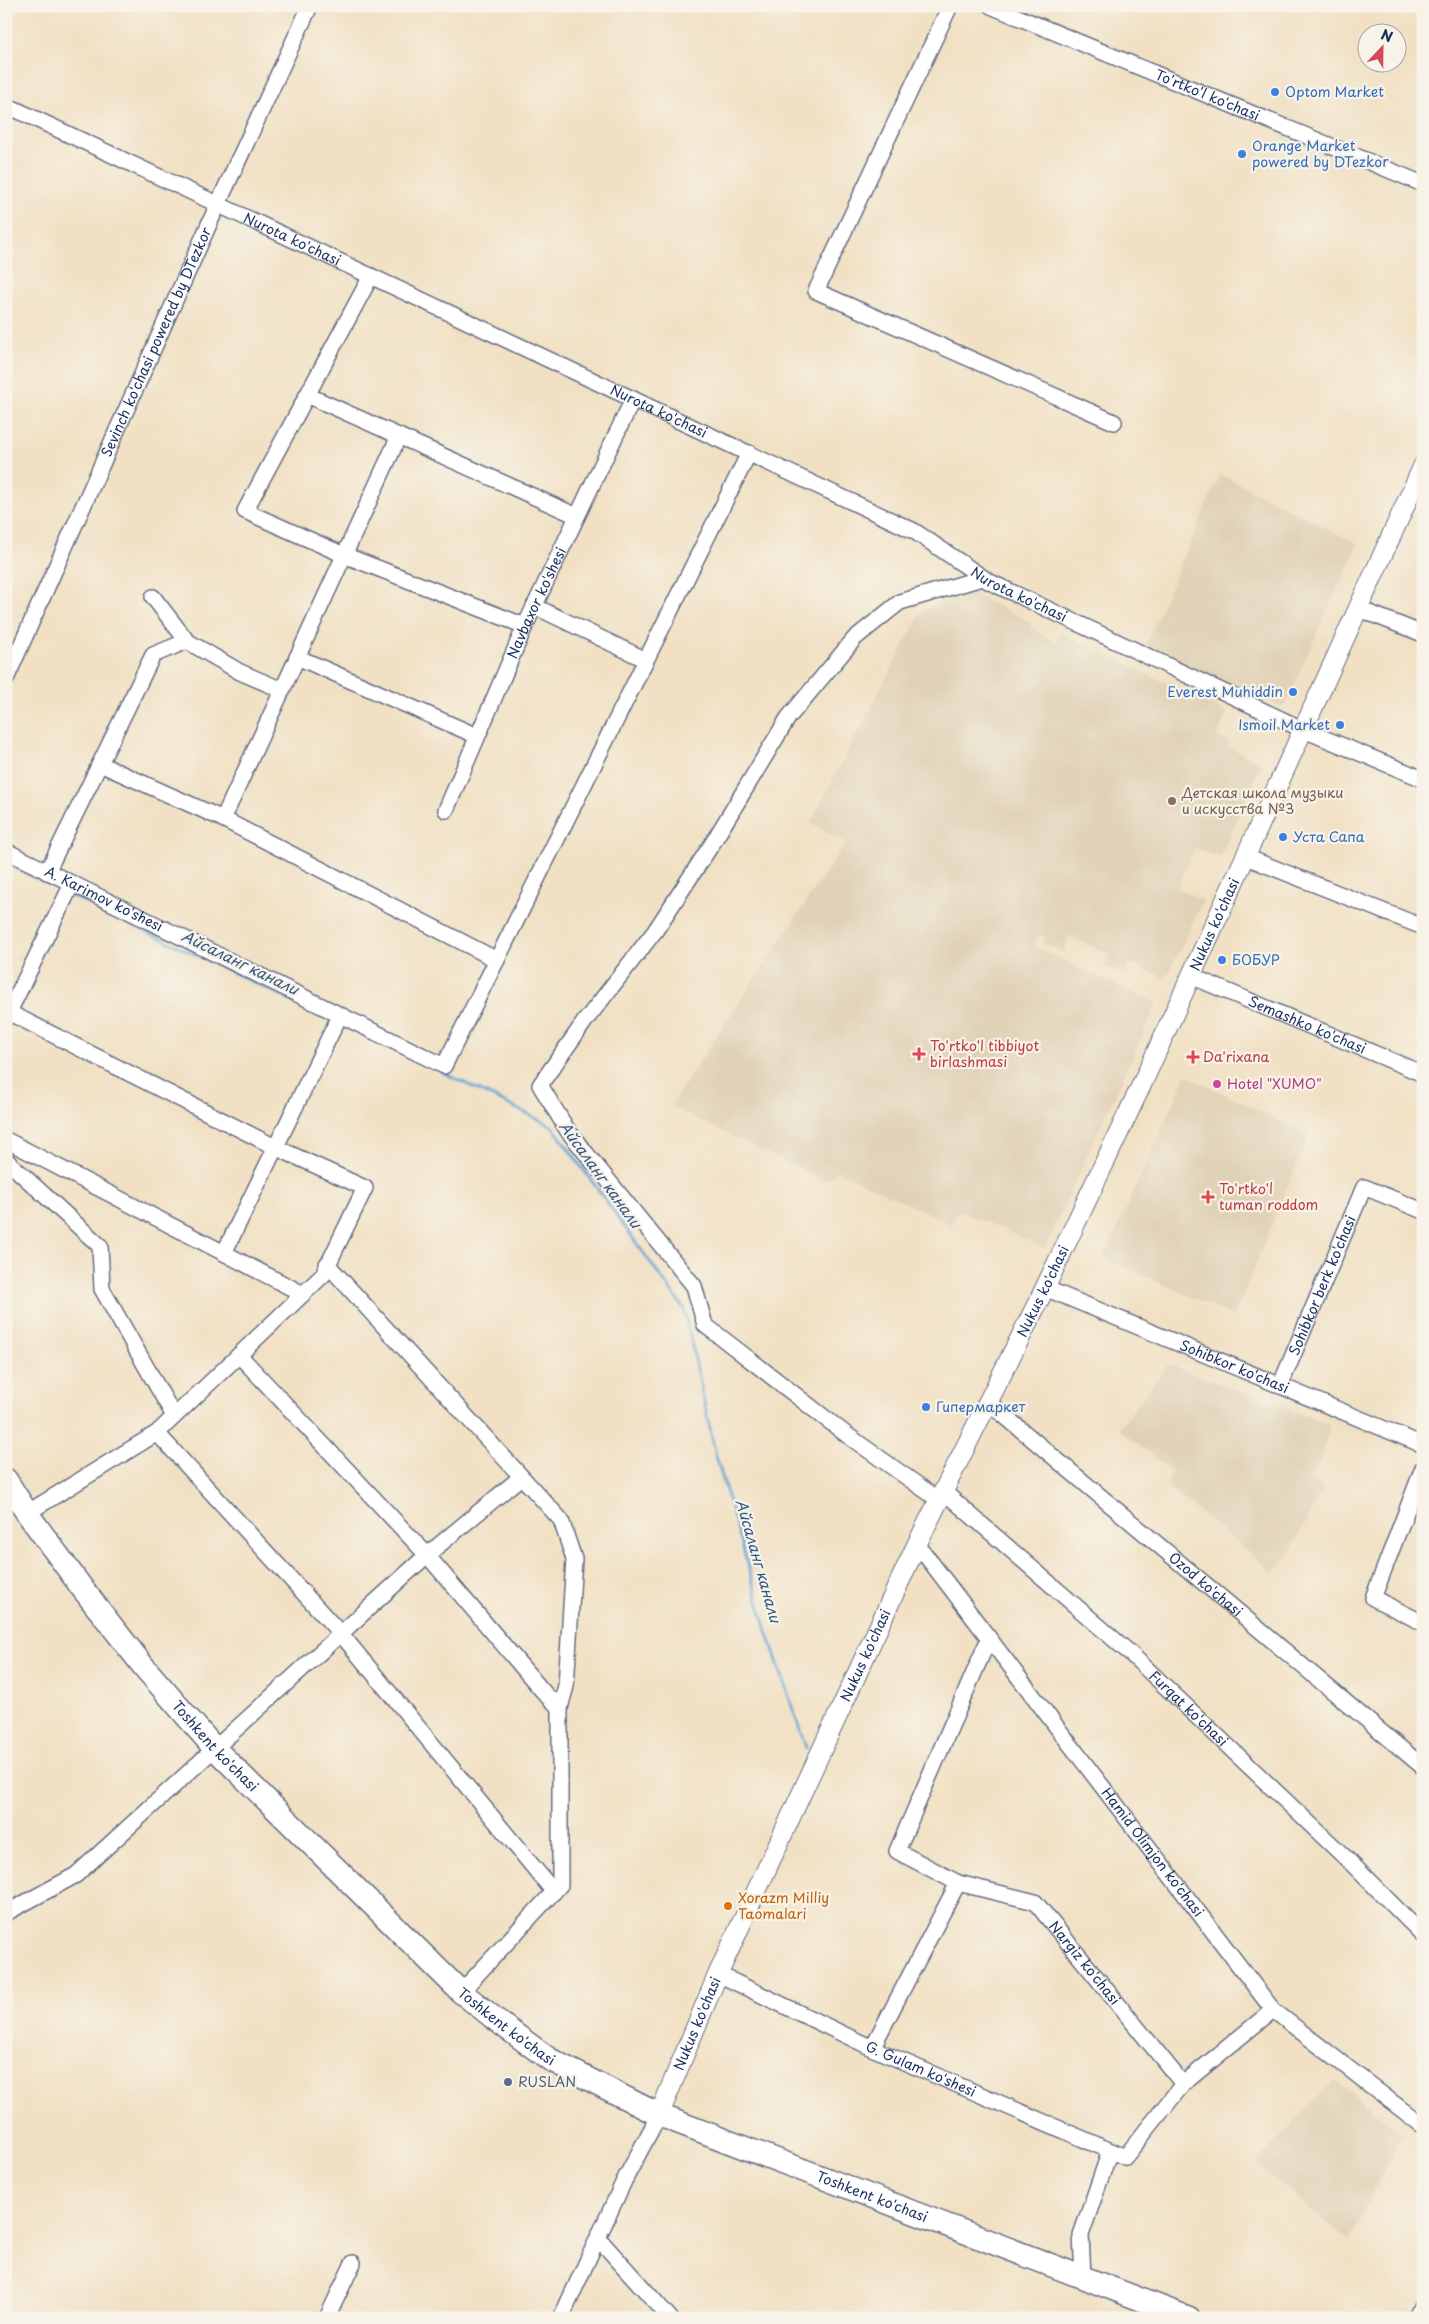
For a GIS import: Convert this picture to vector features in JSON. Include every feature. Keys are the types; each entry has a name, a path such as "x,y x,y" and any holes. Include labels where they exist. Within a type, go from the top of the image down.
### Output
{"highway":[{"name":"Toshkent ko'chasi","path":"6,1480 27,1513 138,1660 216,1750 461,1992 504,2026 550,2058 659,2115 1189,2318"}],"main road":[{"name":"Nukus ko'chasi","path":"659,2115 718,1974 917,1544 1045,1288 1421,476"}],"street":[{"name":"Sevinch ko'chasi powered by DTezkor","path":"6,679 218,204 310,6"},
{"path":"950,6 816,291 1114,422"},
{"name":"To'rtko'l ko'chasi","path":"991,6 1423,184"},
{"name":"Nurota ko'chasi","path":"6,105 914,531 982,578 1304,730 1423,779"},
{"path":"371,276 245,511 344,555 525,626"},
{"path":"307,395 577,516"},
{"name":"Navbaxor ko'shesi","path":"446,810 534,606 633,399"},
{"path":"223,819 398,436"},
{"path":"100,764 223,819 497,960 749,453"},
{"name":"Furqat ko'chasi","path":"982,578 900,602 855,638 788,718 712,844 655,931 585,1021 540,1086 568,1131 694,1286 705,1325 847,1435 941,1495 1131,1654 1351,1862 1423,1934"},
{"path":"153,597 187,641 240,672 282,690"},
{"path":"534,606 646,660"},
{"path":"1359,609 1423,634"},
{"path":"47,872 153,655 187,641"},
{"path":"297,657 477,736"},
{"name":"A. Karimov ko'shesi","path":"6,851 444,1066 497,960"},
{"path":"1246,857 1423,928"},
{"path":"27,1513 157,1433 323,1275 364,1188 275,1147 7,1014 72,884"},
{"name":"Semashko ko'chasi","path":"1191,976 1423,1074"},
{"path":"224,1253 340,1015"},
{"path":"6,1140 303,1294"},
{"path":"6,1160 100,1246 102,1289 174,1416"},
{"name":"Sohibkor berk ko'chasi","path":"1280,1386 1364,1187 1423,1211"},
{"path":"328,1264 561,1520 574,1559 566,1686 560,1708 560,1885 461,1992"},
{"name":"Sohibkor ko'chasi","path":"1045,1288 1423,1445"},
{"path":"239,1355 427,1555 546,1695 560,1708"},
{"name":"Ozod ko'chasi","path":"988,1402 1423,1767"},
{"path":"157,1433 341,1634 554,1892"},
{"path":"1423,1468 1373,1598 1423,1623"},
{"path":"6,1913 76,1875 216,1750 427,1555 521,1477"},
{"name":"Hamid Olimjon ko'chasi","path":"917,1544 1273,2010 1423,2126"},
{"name":"Nargiz ko'chasi","path":"989,1638 897,1851 958,1883 1035,1902 1183,2084"},
{"path":"872,2048 958,1883"},
{"name":"G. Gulam ko'shesi","path":"718,1974 872,2048 1125,2157 1183,2084"},
{"path":"1183,2084 1273,2010"},
{"path":"561,2318 624,2181 659,2115"},
{"path":"1083,2277 1081,2235 1110,2151"},
{"path":"598,2238 670,2318"},
{"path":"327,2318 353,2263"},
{"path":"1416,2318 1423,2302"}],"shaded area":[{"path":"1220,474 1358,544 1283,708 1145,646"},
{"path":"969,592 1032,623 1030,628 1056,642 1061,633 1227,712 1217,736 1231,743 1229,747 1261,763 1220,858 1195,848 1177,888 1203,901 1166,979 1130,963 1125,975 1105,966 1110,954 1069,937 1063,952 1043,943 1045,937 1039,934 1034,947 1157,1003 1045,1248 958,1210 951,1224 837,1171 825,1181 670,1106 846,842 810,823 922,611"},
{"name":"To'rtko'l tuman roddom","path":"1186,1075 1309,1135 1234,1316 1104,1258"},
{"path":"1168,1364 1330,1425 1321,1459 1308,1480 1324,1487 1288,1556 1274,1573 1167,1486 1172,1471 1119,1429"},
{"path":"1335,2079 1402,2135 1349,2242 1256,2163"}],"waterway":[{"name":"Айсаланг канали","path":"6,863 64,892"},
{"name":"Айсаланг канали","path":"72,896 333,1020"},
{"name":"Айсаланг канали","path":"340,1024 376,1041"},
{"name":"Айсаланг канали","path":"442,1072 552,1126 684,1309 716,1456 767,1631 806,1748"}],"place":[{"name":"Optom Market","path":"1275,92"},
{"name":"Orange Market powered by DTezkor","path":"1242,154"},
{"name":"Everest Muhiddin","path":"1293,692"},
{"name":"Ismoil Market","path":"1340,725"},
{"name":"Детская школа музыки и искусства №3","path":"1172,801"},
{"name":"Уста Сапа","path":"1283,837"},
{"name":"БОБУР","path":"1222,960"},
{"name":"To'rtko'l tibbiyot birlashmasi","path":"919,1054"},
{"name":"Da'rixana","path":"1193,1057"},
{"name":"Hotel \"XUMO\"","path":"1217,1084"},
{"name":"To'rtko'l tuman roddom","path":"1208,1197"},
{"name":"Гипермаркет","path":"926,1407"},
{"name":"Xorazm Milliy Taomalari","path":"728,1906"},
{"name":"RUSLAN","path":"508,2082"}]}
